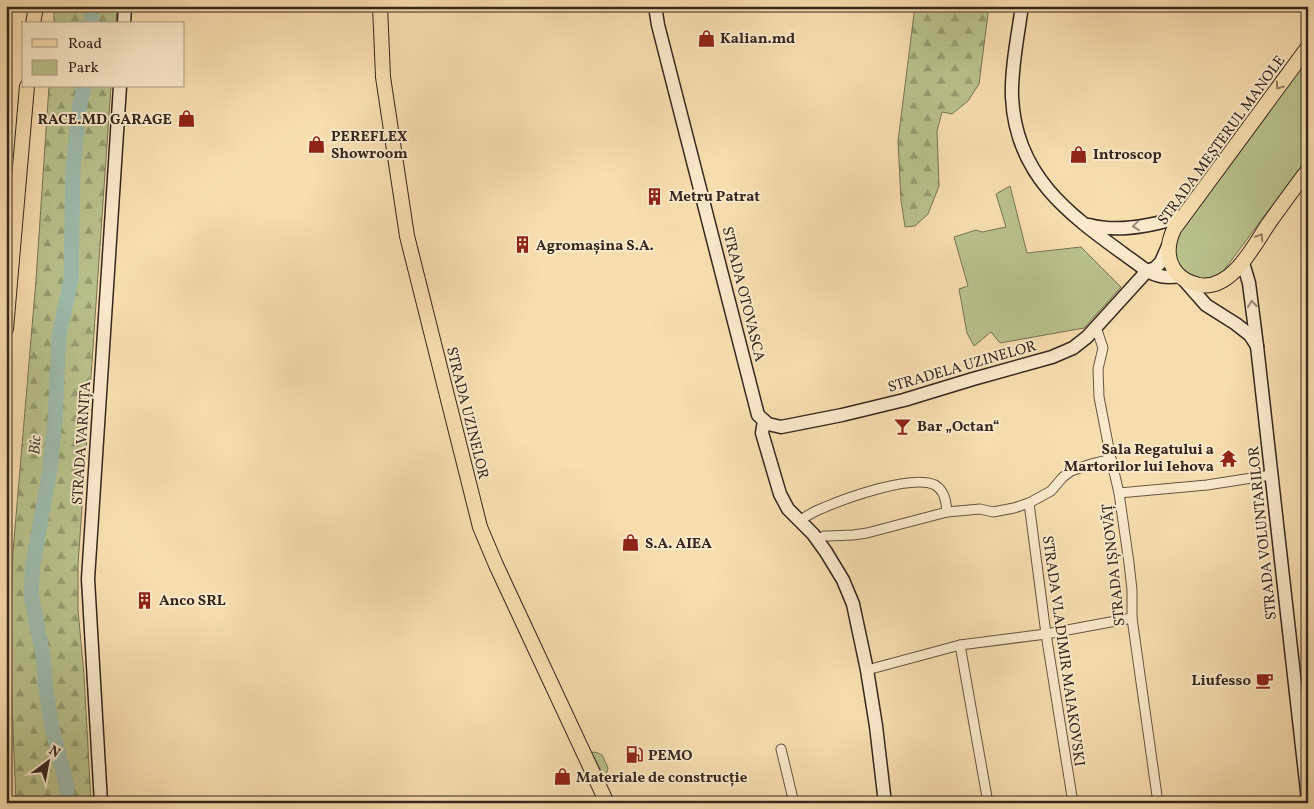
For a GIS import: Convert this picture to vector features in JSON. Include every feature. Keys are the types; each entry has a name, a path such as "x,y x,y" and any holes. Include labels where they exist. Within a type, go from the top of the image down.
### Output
{"main road":[{"path":"27,6 29,22"},
{"path":"33,22 36,6"},
{"name":"STRADA UZINELOR","path":"380,6 383,77 407,236 480,527 496,566 607,803"},
{"name":"STRADA MEȘTERUL MANOLE","path":"1182,278 1172,267 1169,258 1168,246 1174,229 1308,47"},
{"path":"6,329 27,88"},
{"path":"1182,278 1194,284 1205,286 1220,282 1243,263 1269,223 1308,170"}],"street":[{"path":"124,22 125,6"},
{"name":"STRADA OTOVASCA","path":"654,6 761,418 762,433 780,494 788,509 818,540 843,580 853,604 867,670 885,803"},
{"path":"1022,6 1012,85 1013,110 1018,136 1040,180 1062,206 1147,270 1163,278 1182,278 1206,305 1250,335 1257,346"},
{"name":"STRADA VARNIȚA","path":"101,803 88,579 120,88"},
{"path":"1084,224 1099,228 1123,228 1158,223 1183,216"},
{"name":"STRADELA UZINELOR","path":"761,418 772,425 781,427 842,415 904,400 1052,358 1080,343 1147,270 1156,268 1168,246"},
{"name":"STRADA VOLUNTARILOR","path":"1243,263 1249,283 1257,346 1308,800"},
{"name":"STRADA IȘNOVĂȚ","path":"1096,327 1103,346 1098,369 1099,397 1119,493 1132,590 1132,618 1158,803"},
{"path":"818,540 824,536 853,536 867,533 947,512 980,510 993,512 1014,508 1029,503 1051,490 1071,471 1111,459"},
{"path":"1119,493 1207,485 1272,475"},
{"path":"799,521 834,503 876,490 904,484 927,483 935,486 945,496 947,512"},
{"name":"STRADA VLADIMIR MAIAKOVSKI","path":"1029,503 1046,634 1072,803"},
{"path":"867,670 960,644 1046,634 1132,618"},
{"path":"960,644 988,803"},
{"path":"781,749 794,803"}],"green space":[{"path":"54,6 117,6 116,22 54,22"},
{"path":"915,6 989,6 979,84 968,101 952,114 942,112 937,131 939,186 928,214 915,226 905,227 901,200 898,141"},
{"path":"1308,58 1308,157 1222,273 1207,278 1192,275 1191,277 1181,267 1176,258 1175,253 1179,234"},
{"path":"49,88 111,88 78,565 78,610 84,675 91,803 16,803 10,652 13,552 36,280"},
{"path":"1010,186 1027,253 1081,247 1121,287 1084,328 1000,343 991,332 974,346 967,333 959,289 968,286 954,237 976,230 982,232 1006,227 996,194"},
{"path":"592,753 602,755 608,768 604,777"}],"waterway":[{"name":"Bîc","path":"91,6 92,22"},
{"name":"Bîc","path":"66,803 67,786 52,728 43,656 31,594 33,564 50,469 55,420 59,335 71,280 73,169 79,110 84,88"}],"place":[{"name":"Kalian.md","path":"706,38"},
{"name":"RACE.MD GARAGE","path":"186,119"},
{"name":"PEREFLEX Showroom","path":"317,145"},
{"name":"Introscop","path":"1079,154"},
{"name":"Metru Patrat","path":"655,196"},
{"name":"Agromașina S.A.","path":"522,245"},
{"name":"Bar „Octan“","path":"903,426"},
{"name":"Sala Regatului a Martorilor lui Iehova","path":"1228,458"},
{"name":"S.A. AIEA","path":"631,543"},
{"name":"Anco SRL","path":"145,600"},
{"name":"Liufesso","path":"1265,680"},
{"name":"PEMO","path":"634,755"},
{"name":"Materiale de construcție","path":"562,777"}]}
